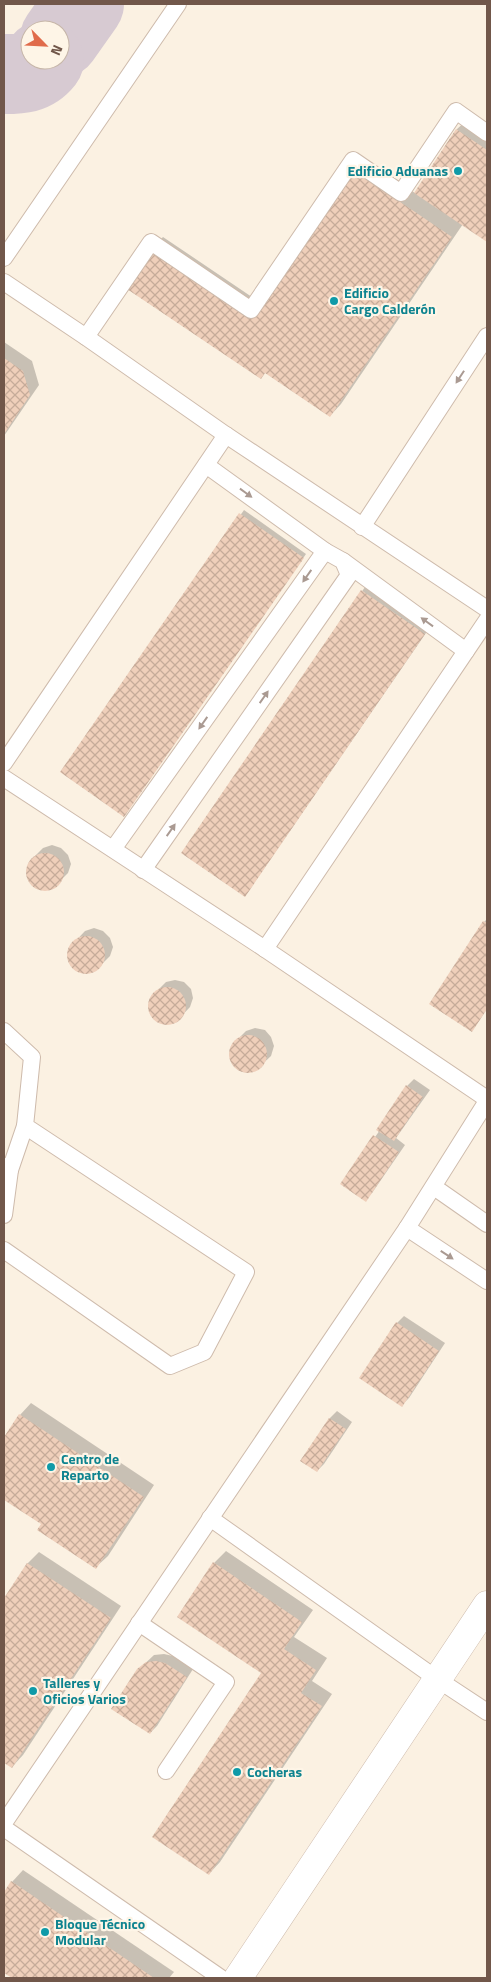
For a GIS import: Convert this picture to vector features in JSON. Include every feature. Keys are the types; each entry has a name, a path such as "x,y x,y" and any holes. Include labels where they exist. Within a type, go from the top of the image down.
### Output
{"street":[{"path":"238,1978 487,1604"}],"lane":[{"path":"4,258 178,4"},
{"path":"86,336 152,242 251,310 353,160 401,193 456,111 487,133"},
{"path":"4,282 86,336 226,435 487,609"},
{"path":"362,527 487,336"},
{"path":"4,763 226,435"},
{"path":"206,465 325,551 343,561 466,651"},
{"path":"112,849 325,551"},
{"path":"143,870 349,575 343,561"},
{"path":"265,950 487,620"},
{"path":"4,778 265,950 487,1100 407,1228 4,1823"},
{"path":"4,1031 32,1057 25,1126 7,1168 4,1215"},
{"path":"4,1250 170,1366 204,1352 246,1272 25,1126"},
{"path":"434,1187 487,1224"},
{"path":"407,1228 487,1281"},
{"path":"210,1518 436,1679 487,1712"},
{"path":"139,1623 226,1682 166,1771"},
{"path":"4,1828 220,1978"}],"building":[{"name":"Edificio Aduanas","path":"456,129 487,150 487,242 414,193"},
{"name":"Edificio Cargo Calderón","path":"350,168 452,237 330,417 265,373 261,379 124,287 151,247 251,315"},
{"path":"4,358 23,371 30,395 4,434"},
{"path":"239,513 304,558 124,817 60,772"},
{"path":"361,590 425,634 245,897 181,853"},
{"path":"45,853 59,858 64,872 59,886 45,891 31,886 26,872 31,858"},
{"path":"483,921 487,923 487,1009 472,1032 429,1004"},
{"path":"86,936 100,941 105,955 100,969 86,974 72,969 67,955 72,941"},
{"path":"167,987 181,992 186,1006 181,1020 167,1025 153,1020 148,1006 153,992"},
{"path":"248,1035 262,1040 267,1054 262,1068 248,1073 234,1068 229,1054 234,1040"},
{"path":"406,1085 423,1097 394,1141 376,1130"},
{"path":"373,1135 399,1152 366,1202 340,1184"},
{"path":"396,1322 439,1351 402,1407 359,1378"},
{"name":"Centro de Reparto","path":"19,1414 144,1497 96,1569 37,1530 41,1524 4,1500 4,1437"},
{"path":"329,1418 346,1429 317,1472 300,1461"},
{"name":"Cocheras","path":"213,1562 302,1622 284,1649 316,1670 301,1693 322,1706 209,1875 152,1837 261,1673 177,1617"},
{"name":"Talleres y Oficios Varios","path":"27,1563 111,1618 12,1768 4,1763 4,1598"},
{"path":"156,1661 165,1663 187,1677 150,1734 111,1709 137,1669 146,1662"},
{"name":"Bloque Técnico Modular","path":"11,1881 154,1978 12,1978 4,1973 4,1892"}],"taxiway":[{"path":"70,24 84,4"},
{"path":"4,74 32,70"}],"place":[{"name":"Edificio Aduanas","path":"458,171"},
{"name":"Edificio Cargo Calderón","path":"334,301"},
{"name":"Centro de Reparto","path":"51,1467"},
{"name":"Talleres y Oficios Varios","path":"33,1691"},
{"name":"Cocheras","path":"237,1772"},
{"name":"Bloque Técnico Modular","path":"45,1932"}]}
